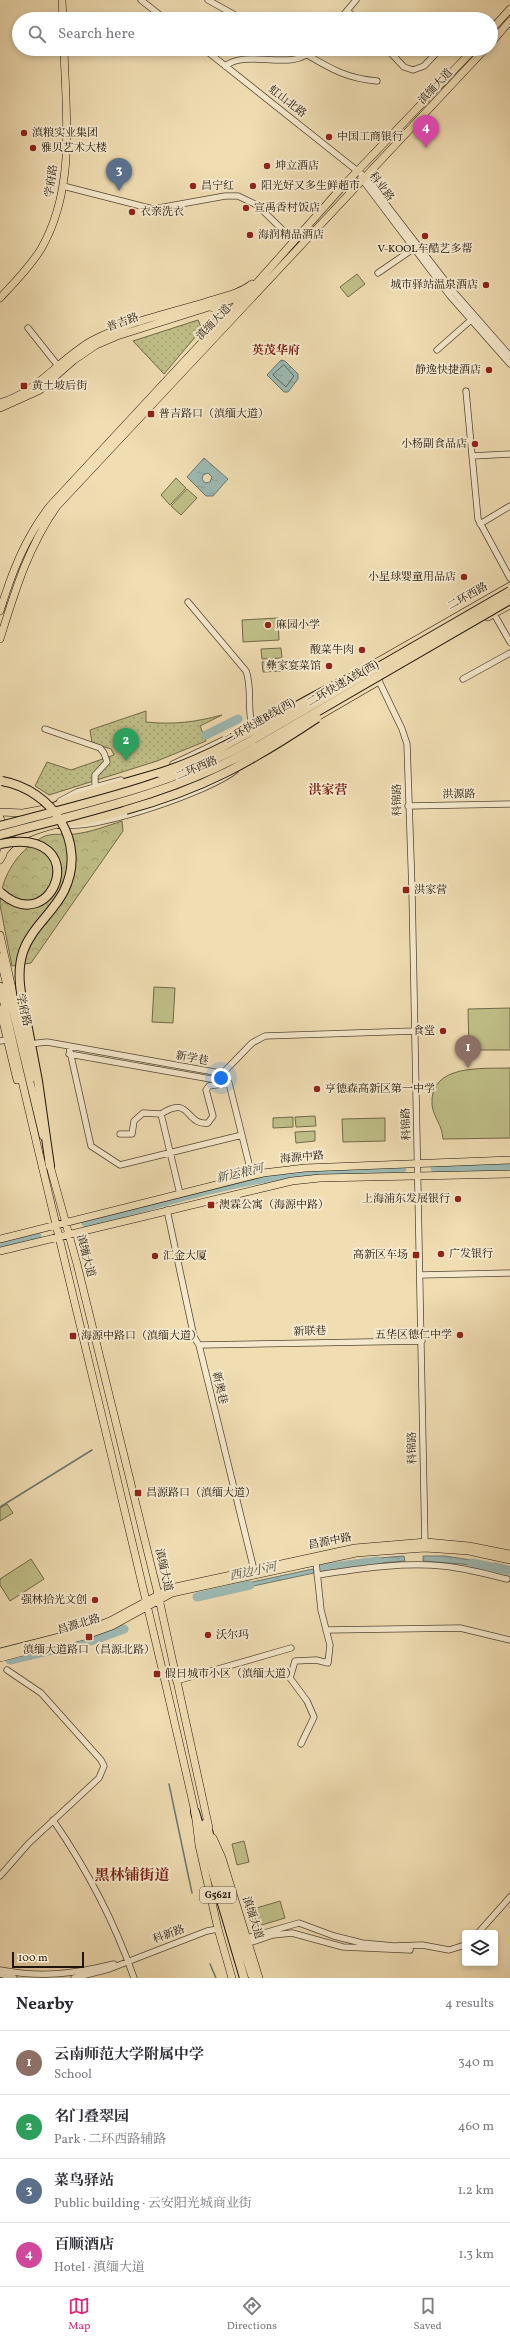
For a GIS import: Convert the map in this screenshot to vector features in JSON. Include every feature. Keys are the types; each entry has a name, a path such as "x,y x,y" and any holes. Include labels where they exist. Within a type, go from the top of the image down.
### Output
{"highway":[{"name":"二环快速B线(西)","path":"0,826 142,788 196,769 247,743 510,591"},
{"name":"二环快速A线(西)","path":"0,835 153,793 192,780 242,756 510,600"},
{"path":"54,807 76,797 159,773 208,754 316,694 387,661"},
{"path":"59,824 83,821 126,810 183,792 237,768 282,741 369,681"},
{"path":"0,781 28,789 49,804 62,822 70,850 70,869 65,889 31,935 22,957 20,986 26,1018 28,1044 50,1166"},
{"path":"0,892 18,903 35,903 51,893 58,876 55,860 42,847 26,842 2,847"},
{"name":"G5621","path":"195,1812 244,1978"},
{"name":"G5621","path":"206,1823 225,1892 252,1978"}],"main road":[{"path":"62,0 63,12"},
{"path":"498,22 510,9"},
{"path":"498,35 510,21"},
{"name":"学府路","path":"0,298 24,272 40,250 55,218 64,186 66,146 64,56"},
{"name":"滇缅大道","path":"0,611 17,560 38,522 108,441 246,295 293,240 468,56"},
{"name":"滇缅大道","path":"0,639 21,570 44,525 58,506 118,440 226,327 478,56"},
{"name":"普吉路","path":"0,408 40,390 74,360 96,345 242,290 260,277"},
{"name":"普吉路","path":"0,403 38,384 71,355 93,340 116,331 209,303 220,303 246,295 267,283"},
{"path":"209,303 219,311 221,317 218,323"},
{"path":"220,303 228,314 226,327"},
{"name":"二环西路","path":"0,812 27,813 54,807 180,771 218,754 253,730 292,712 510,586"},
{"name":"二环西路","path":"2,847 24,836 59,824 174,791 218,773 510,605"},
{"path":"54,807 51,811 51,818 54,822 59,824"},
{"path":"0,818 6,833 0,860"},
{"path":"0,935 28,1044"},
{"name":"学府路","path":"0,957 22,1069"},
{"name":"学府路","path":"0,986 22,1069"},
{"name":"滇缅大道","path":"0,1009 4,1041 42,1168"},
{"name":"滇缅大道","path":"22,1069 68,1234 159,1597 206,1823 222,1858 259,1978"},
{"name":"滇缅大道","path":"22,1069 55,1227 148,1605 195,1812 200,1845 218,1929 232,1978"},
{"name":"海源中路","path":"0,1239 55,1227 252,1176 305,1168 510,1160"},
{"name":"海源中路","path":"0,1251 292,1181 320,1178 510,1174"},
{"name":"昌源中路","path":"159,1597 375,1550 425,1545 469,1551 510,1560"},
{"name":"昌源中路","path":"159,1597 171,1588 355,1548 425,1545 469,1546 510,1554"},
{"name":"昌源北路","path":"0,1658 84,1636 112,1626 159,1597"},
{"name":"昌源北路","path":"0,1652 83,1631 148,1605"}],"street":[{"path":"141,0 156,12"},
{"path":"208,0 229,12"},
{"path":"347,11 356,0"},
{"name":"虹山北路","path":"213,56 358,171"},
{"path":"225,66 235,60 294,59 304,56"},
{"path":"309,56 324,66 341,74 359,79 377,81"},
{"path":"394,56 404,67 413,70 424,66 433,56"},
{"name":"科业路","path":"358,171 453,291 510,356"},
{"name":"科业路","path":"364,178 413,249 471,320 510,364"},
{"path":"64,186 153,209 225,196 238,196 257,204 293,240"},
{"path":"378,273 413,249"},
{"path":"437,350 471,320"},
{"path":"28,328 59,367"},
{"path":"466,392 478,519 510,578"},
{"path":"472,456 510,454"},
{"path":"480,524 510,506"},
{"path":"54,807 67,796 184,760 253,730 249,715 248,677 246,671 188,602"},
{"path":"494,614 510,642"},
{"path":"463,679 510,653"},
{"name":"科锦路","path":"378,681 405,735 415,1031 425,1545"},
{"path":"45,729 96,746 104,753 107,762 95,775 95,787"},
{"name":"洪源路","path":"408,806 510,804"},
{"name":"新学巷","path":"28,1044 47,1042 220,1073 252,1043 265,1036 415,1031"},
{"path":"69,1046 69,1054 91,1146 120,1165 242,1135"},
{"path":"69,1054 229,1083 252,1176"},
{"path":"220,1073 223,1082"},
{"path":"120,1134 132,1134 134,1121 143,1113 161,1114 171,1107 181,1107 188,1111 195,1121 202,1124 208,1123 213,1116 206,1090 209,1086 223,1082"},
{"path":"161,1114 180,1194"},
{"name":"新奥巷","path":"167,1210 194,1337 199,1345 254,1570"},
{"path":"420,1275 510,1273"},
{"name":"新联巷","path":"199,1345 422,1340"},
{"path":"301,1744 314,1717 307,1702 290,1678 295,1661 316,1660 328,1663 330,1645 321,1610 316,1562"},
{"path":"317,1575 364,1568 411,1564 445,1566 507,1579"},
{"path":"326,1630 460,1628 510,1640"},
{"path":"176,1682 291,1648"},
{"path":"0,1876 28,1843 99,1778 104,1766 101,1760 41,1693 7,1670"},
{"path":"53,1820 77,1856 128,1961 134,1978"},
{"path":"481,1930 510,1897"},
{"path":"248,1941 299,1923 351,1942 394,1948"},
{"name":"科新路","path":"74,1978 109,1969 218,1929"},
{"path":"248,1941 273,1935 292,1933 343,1947 394,1948 422,1945 449,1950 462,1946"},
{"name":"科新路","path":"0,1970 35,1976 58,1976 84,1972 128,1961"},
{"path":"0,1974 14,1978"}],"green space":[{"path":"357,274 365,284 348,297 340,287"},
{"path":"198,320 202,329 164,374 133,341"},
{"path":"176,478 186,488 170,505 161,495"},
{"path":"187,489 197,498 181,515 171,506"},
{"path":"278,618 279,640 243,642 242,620"},
{"path":"281,648 282,658 262,659 261,649"},
{"path":"282,661 282,671 263,672 262,662"},
{"path":"146,711 146,722 156,723 184,722 222,715 200,726 206,741 157,761 49,795 35,786 47,762 71,770 114,755 111,749 92,743 90,730"},
{"path":"122,821 123,831 31,963 12,966 0,905 3,884 7,874 19,856 36,841 45,836 81,833 99,829"},
{"path":"154,987 175,988 173,1023 152,1022"},
{"path":"510,1008 510,1050 469,1050 468,1009"},
{"path":"486,1068 510,1068 510,1138 443,1139 432,1105 433,1091 439,1082 449,1075 460,1071"},
{"path":"315,1116 316,1126 296,1127 295,1117"},
{"path":"293,1117 293,1127 273,1128 273,1118"},
{"path":"385,1118 385,1141 343,1142 342,1119"},
{"path":"315,1131 315,1141 296,1143 295,1132"},
{"path":"7,1504 13,1513 0,1521 0,1508"},
{"path":"31,1559 44,1579 10,1601 0,1585 0,1579"},
{"path":"244,1841 249,1862 237,1865 232,1844"},
{"path":"280,1901 285,1918 255,1927 250,1910"}],"water":[{"path":"281,360 285,361 298,374 298,379 288,392 284,392 267,375"},
{"path":"204,458 228,479 213,496 206,496 187,477","holes":["208,473 212,477 210,482 205,483 202,479 203,475"]},
{"path":"404,1556 405,1561 367,1564 367,1559"},
{"path":"423,1556 445,1556 483,1562 482,1567 423,1561"},
{"path":"356,1561 357,1566 325,1571 324,1566"},
{"path":"494,1563 510,1567 510,1574 493,1570"},
{"path":"313,1569 314,1573 239,1589 238,1585"},
{"path":"223,1588 224,1593 197,1598 196,1594"}],"waterway":[{"path":"206,735 238,719"},
{"name":"新运粮河","path":"435,1168 510,1167"},
{"name":"新运粮河","path":"86,1223 186,1196 262,1179 316,1172 402,1169"},
{"path":"0,1244 37,1236"},
{"path":"0,1507 92,1450"},
{"name":"西边小河","path":"324,1568 378,1561"},
{"name":"西边小河","path":"472,1563 510,1571"},
{"name":"西边小河","path":"197,1597 250,1585"},
{"name":"西边小河","path":"10,1660 94,1640 124,1629"},
{"path":"169,1784 192,1893"},
{"path":"210,1964 216,1978"}],"place":[{"name":"滇粮实业集团","path":"24,133"},
{"name":"中国工商银行","path":"329,137"},
{"name":"雅贝艺术大楼","path":"33,148"},
{"name":"百顺酒店","path":"426,148"},
{"name":"坤立酒店","path":"267,166"},
{"name":"昌宁红","path":"193,186"},
{"name":"阳光好又多生鲜超市","path":"253,186"},
{"name":"菜鸟驿站","path":"119,191"},
{"name":"宣禹香村饭店","path":"246,208"},
{"name":"衣亲洗衣","path":"132,212"},
{"name":"海润精品酒店","path":"250,235"},
{"name":"V-KOOL车酷艺多帮","path":"425,236"},
{"name":"城市驿站温泉酒店","path":"486,285"},
{"name":"静逸快捷酒店","path":"489,370"},
{"name":"黄土坡后街","path":"24,386"},
{"name":"普吉路口（滇缅大道）","path":"151,414"},
{"name":"小杨副食品店","path":"475,444"},
{"name":"小星球婴童用品店","path":"464,577"},
{"name":"麻园小学","path":"268,625"},
{"name":"酸菜牛肉","path":"362,650"},
{"name":"彝家宴菜馆","path":"329,666"},
{"name":"名门叠翠园","path":"126,761"},
{"name":"洪家营","path":"406,890"},
{"name":"食堂","path":"443,1031"},
{"name":"云南师范大学附属中学","path":"468,1068"},
{"name":"亨德森高新区第一中学","path":"317,1089"},
{"name":"上海浦东发展银行","path":"458,1199"},
{"name":"澳霖公寓（海源中路）","path":"211,1205"},
{"name":"广发银行","path":"441,1254"},
{"name":"高新区车场","path":"416,1255"},
{"name":"汇金大厦","path":"155,1256"},
{"name":"五华区德仁中学","path":"460,1335"},
{"name":"海源中路口（滇缅大道）","path":"73,1336"},
{"name":"昌源路口（滇缅大道）","path":"138,1493"},
{"name":"强林拾光文创","path":"95,1600"},
{"name":"沃尔玛","path":"208,1635"},
{"name":"滇缅大道路口（昌源北路）","path":"89,1637"},
{"name":"假日城市小区（滇缅大道）","path":"157,1674"}],"district":[{"name":"英茂华府","path":"276,351"},
{"name":"洪家营","path":"328,791"},
{"name":"黑林铺街道","path":"132,1876"}]}
